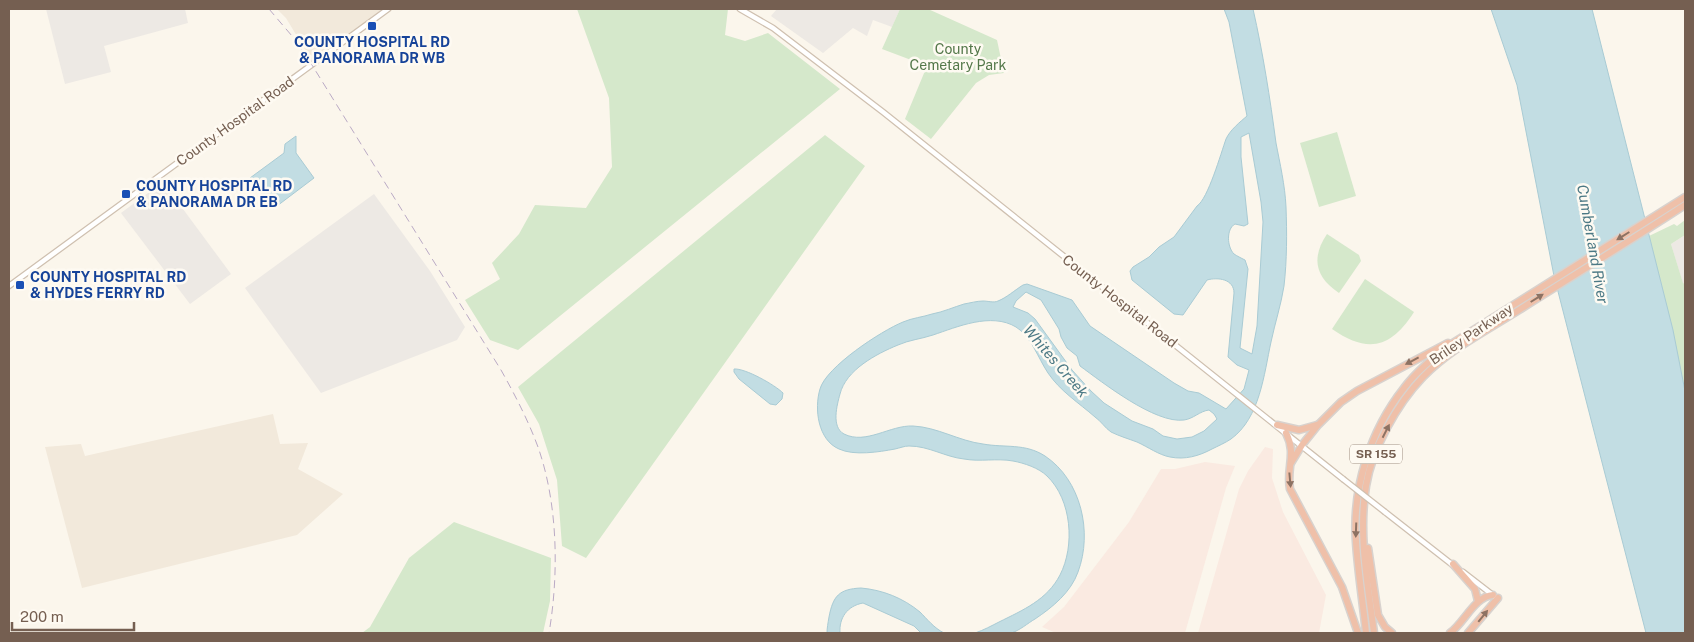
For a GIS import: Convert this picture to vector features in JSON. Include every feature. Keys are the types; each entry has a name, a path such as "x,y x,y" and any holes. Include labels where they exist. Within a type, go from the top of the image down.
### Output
{"highway":[{"name":"Briley Parkway","path":"1366,633 1356,540 1357,505 1363,467 1368,452 1388,410 1404,388 1428,363 1448,346 1685,197"},
{"name":"Briley Parkway","path":"1374,633 1364,559 1363,507 1366,484 1376,451 1386,429 1403,402 1423,377 1468,340 1685,205"},
{"path":"1291,463 1318,424 1341,402 1357,391 1471,331"},
{"path":"1277,425 1299,430 1318,424"},
{"path":"1286,433 1292,447 1289,472 1290,489 1342,588 1358,633"},
{"path":"1364,523 1378,615 1385,627 1392,633"},
{"path":"1453,564 1475,589 1478,601"},
{"path":"1450,633 1483,596 1495,596"},
{"path":"1468,633 1495,596"}],"main road":[{"name":"County Hospital Road","path":"9,286 388,9"},
{"name":"County Hospital Road","path":"740,9 773,28 883,112 1343,479 1495,596"}],"shaded area":[{"path":"46,9 185,9 188,23 104,46 111,72 65,84"},
{"path":"277,9 383,9 312,61 286,18"},
{"path":"777,9 900,9 892,27 873,20 867,36 853,28 823,53 771,16"},
{"path":"163,182 231,274 190,304 121,213"},
{"path":"374,194 430,271 465,327 457,340 321,393 245,288"},
{"path":"1685,235 1685,282 1683,284 1671,244"},
{"path":"273,414 280,444 308,443 298,469 343,494 297,535 82,588 45,447 81,444 85,456"},
{"path":"1265,447 1273,449 1272,478 1283,512 1326,595 1319,633 1198,633 1239,489 1248,471"},
{"path":"1205,462 1235,466 1226,488 1185,633 1056,633 1042,627 1064,607 1129,522 1161,469 1175,469"}],"green space":[{"path":"577,9 728,9 725,35 745,41 768,33 840,89 518,350 490,340 465,300 500,279 492,263 519,234 535,205 586,208 612,167 609,98"},
{"name":"County Cemetary Park","path":"900,9 928,9 997,40 1004,73 989,75 976,83 931,139 905,119 927,66 882,49"},
{"path":"1337,132 1356,196 1319,207 1300,143"},
{"path":"825,135 865,166 586,558 562,546 557,480 539,424 518,387"},
{"path":"1685,220 1685,235 1671,244 1683,283 1685,284 1685,391 1649,236 1674,224 1677,226"},
{"path":"1327,234 1359,255 1361,261 1339,293 1320,274 1318,266 1319,251"},
{"path":"1365,279 1414,312 1397,333 1387,340 1378,343 1357,342 1332,329"},
{"path":"454,522 551,558 550,601 543,633 362,633 370,627 409,558"}],"water":[{"name":"Whites Creek","path":"1224,9 1253,9 1269,92 1283,183 1286,217 1284,286 1259,395 1255,408 1241,430 1231,439 1192,457 1181,458 1162,455 1109,430 1058,386 1021,331 1006,323 996,321 974,322 898,345 880,353 863,364 848,377 843,385 836,421 840,431 844,434 852,437 861,437 896,428 913,426 931,429 974,442 1030,449 1045,456 1057,466 1075,493 1081,508 1084,540 1078,572 1071,586 1048,609 1017,631 1002,634 975,633 1034,603 1055,584 1060,575 1068,551 1069,537 1066,510 1055,486 1040,471 1013,461 964,459 916,446 867,453 839,449 826,439 819,423 817,406 820,389 824,380 843,361 869,341 893,327 906,321 964,304 981,301 996,302 1027,284 1072,300 1090,326 1174,383 1188,391 1199,393 1226,409 1244,389 1249,370 1237,365 1228,357 1234,293 1231,285 1225,280 1207,280 1183,315 1174,314 1132,280 1130,271 1174,237 1201,202 1218,165 1226,139 1235,126 1247,116 1229,22","holes":["1249,133 1263,222 1257,326 1252,354 1240,348 1248,269 1245,260 1232,251 1228,238 1232,226 1235,224 1244,226 1248,224 1241,157 1241,137","1026,292 1041,300 1059,329 1067,348 1077,356 1080,366 1115,391 1159,416 1184,420 1209,410 1217,419 1204,431 1192,437 1177,439 1163,436 1153,429 1132,421 1104,403 1072,370 1035,319 1028,313 1013,307 1016,301"]},
{"name":"Cumberland River","path":"1491,9 1592,9 1673,330 1685,391 1685,633 1646,633 1554,276 1517,85"},
{"path":"296,136 296,153 314,178 273,209 250,178 284,153 285,144"},
{"path":"734,369 752,374 774,386 783,393 782,399 776,405 770,404 739,379"},
{"path":"861,588 885,593 900,599 920,612 944,633 921,633 914,626 863,603 848,610 841,622 840,633 827,633 831,610 838,595 847,590"}],"railway":[{"path":"269,9 292,36 312,65 501,370 530,427 545,469 553,515 555,563 549,633"}],"place":[{"name":"COUNTY HOSPITAL RD & PANORAMA DR WB","path":"372,26"},
{"name":"COUNTY HOSPITAL RD & PANORAMA DR EB","path":"126,194"},
{"name":"COUNTY HOSPITAL RD & HYDES FERRY RD","path":"20,285"}]}
